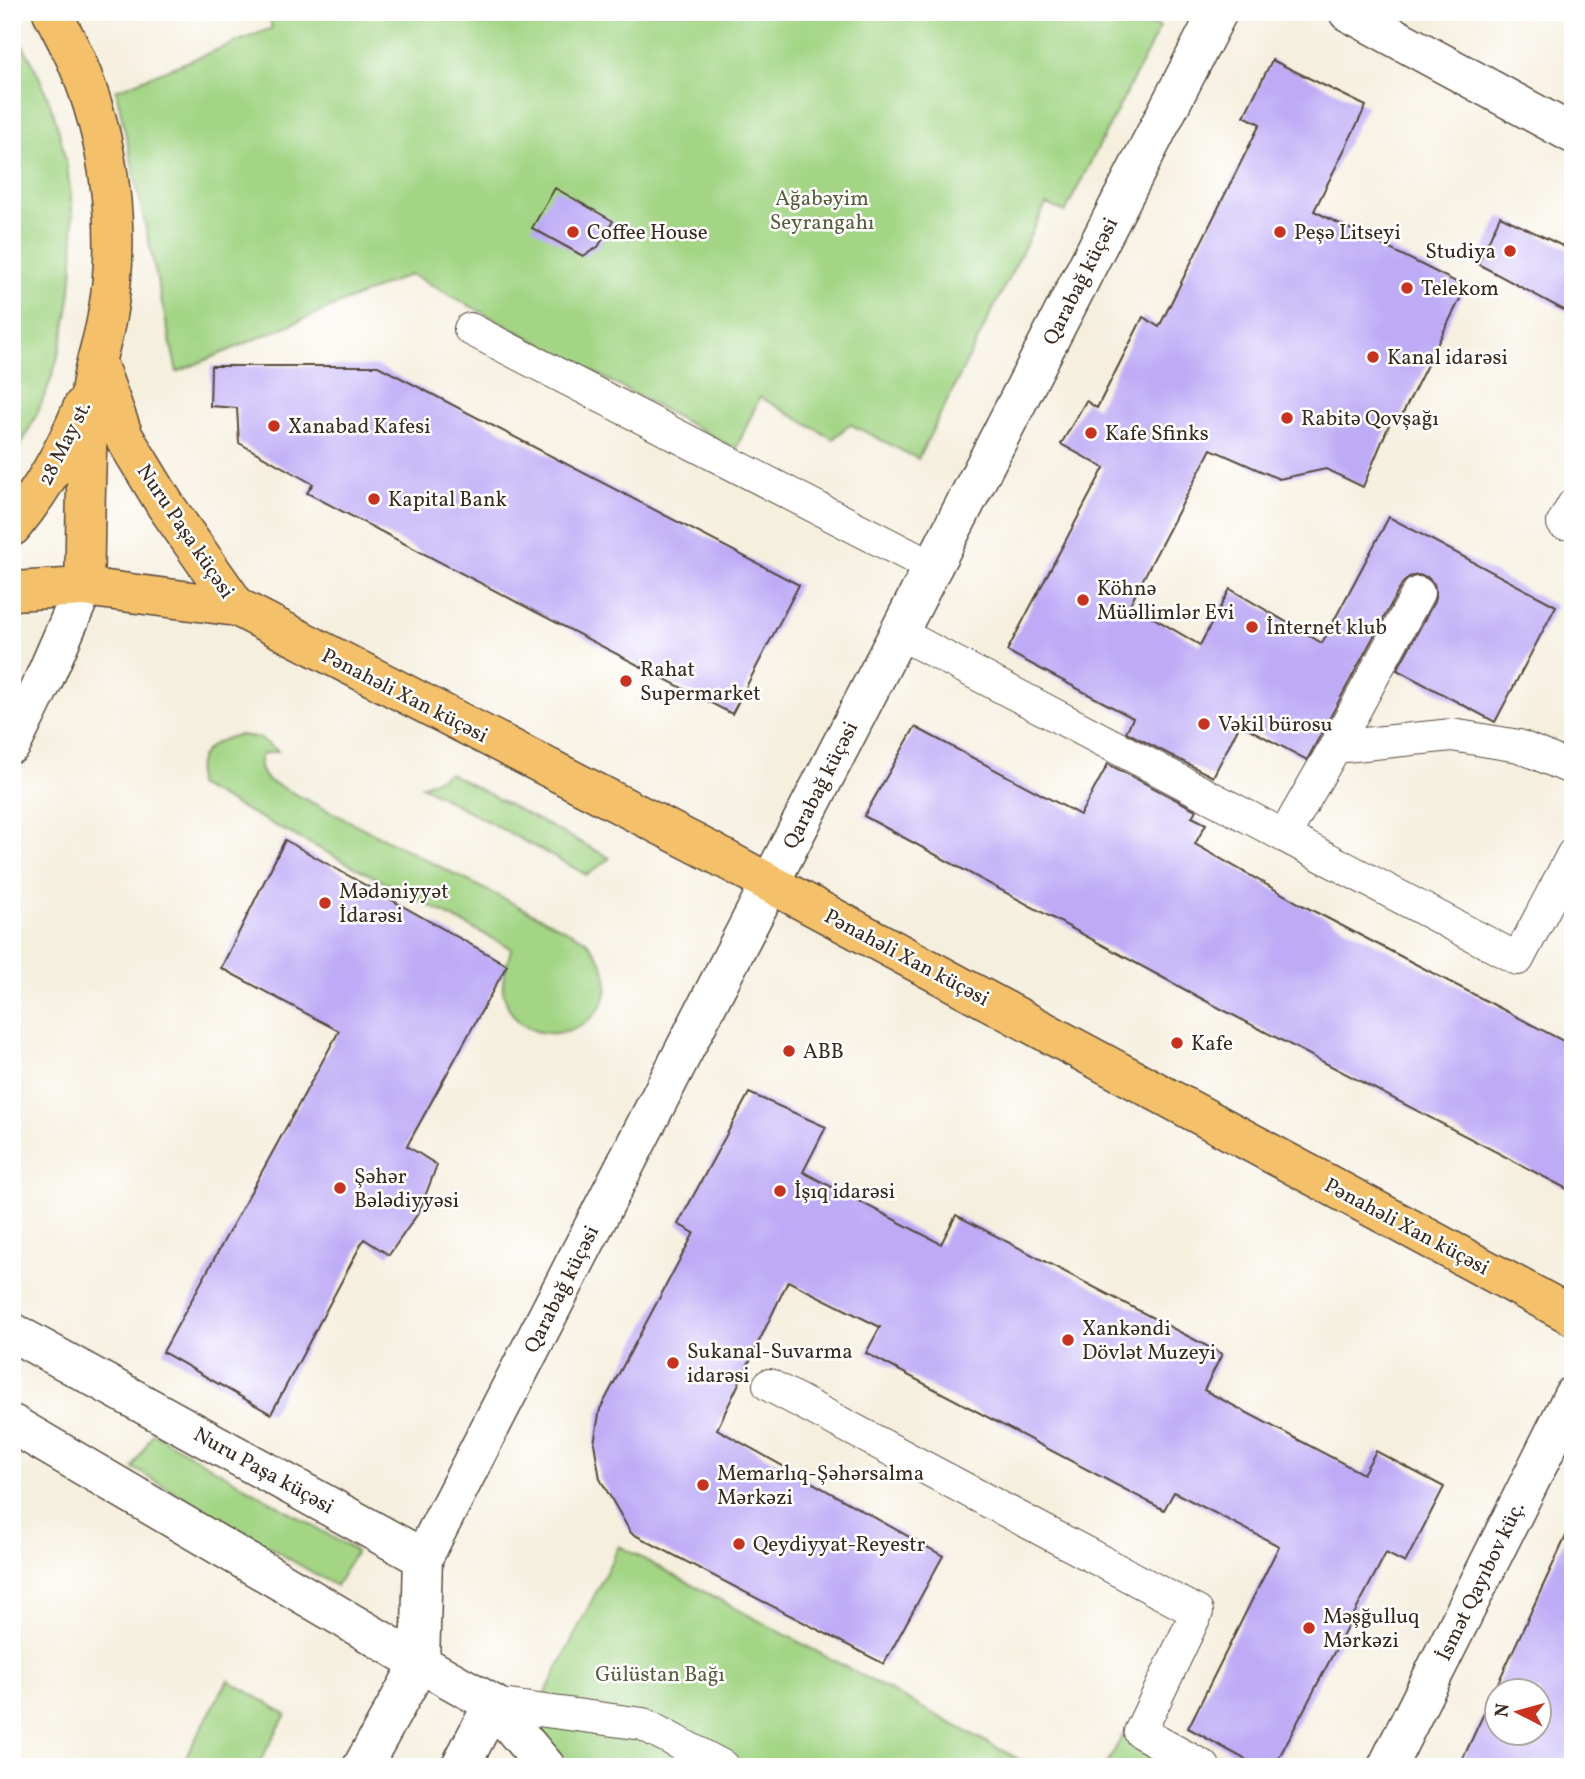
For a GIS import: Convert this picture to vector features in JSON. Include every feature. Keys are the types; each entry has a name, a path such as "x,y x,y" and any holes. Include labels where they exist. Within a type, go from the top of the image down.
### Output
{"main road":[{"path":"52,12 76,59 94,108 106,159 112,211 113,264 107,316 94,377 84,587"},
{"name":"28 May st.","path":"12,527 37,495 55,465 94,377"},
{"name":"Nuru Paşa küçəsi","path":"94,377 124,437 166,506 237,607"},
{"name":"Nuru Paşa küçəsi","path":"12,590 84,587 237,607"},
{"name":"Pənahəli Xan küçəsi","path":"237,607 769,883 1573,1317"}],"street":[{"name":"Qarabağ küçəsi","path":"423,1558 1218,12"},
{"path":"1348,12 1573,134"},
{"path":"12,744 84,587"},
{"name":"Nuru Paşa küçəsi","path":"12,1332 423,1558"},
{"name":"İsmət Qayıbov küç.","path":"1387,1767 1573,1395"},
{"path":"12,1424 493,1704 546,1767"},
{"path":"362,1767 420,1663 423,1558"},
{"path":"460,1767 493,1704"}],"lane":[{"path":"470,329 934,568"},
{"path":"1284,836 1418,593"},
{"path":"899,633 1518,959 1573,854"},
{"path":"1335,747 1452,735 1520,746 1573,769"},
{"path":"769,1385 1197,1612 1140,1732 1204,1767"},
{"path":"493,1704 643,1724 724,1767"}],"green space":[{"name":"Ağabəyim Seyrangahı","path":"268,12 1131,12 1160,27 1065,212 1046,204 918,459 850,424 833,439 760,397 736,449 411,274 177,372 116,90 272,28"},
{"path":"12,28 34,65 63,146 73,232 67,318 57,360 38,412 12,462"},
{"path":"239,735 259,738 278,751 262,754 260,758 260,768 267,780 584,939 603,967 606,992 596,1013 578,1027 556,1033 533,1030 514,1016 503,990 511,948 197,785 198,765 206,751 220,741"},
{"path":"449,773 610,858 587,875 422,786"},
{"path":"153,1433 356,1551 336,1586 133,1468"},
{"name":"Gülüstan Bağı","path":"619,1546 1033,1767 573,1767 528,1728"},
{"path":"228,1680 286,1714 257,1767 180,1767"},
{"path":"1123,1735 1182,1767 1105,1767"}],"building":[{"path":"1272,60 1366,106 1314,211 1466,287 1398,423 1391,420 1363,487 1326,469 1279,479 1211,449 1130,604 1200,645 1230,589 1322,643 1389,517 1556,606 1495,722 1397,670 1434,602 1436,593 1434,584 1427,577 1409,577 1402,584 1307,760 1240,724 1213,777 1126,732 1133,718 1007,651 1104,468 1061,444 1086,401 1097,408 1143,317 1159,327 1260,124 1244,116"},
{"name":"Coffee House","path":"555,188 613,221 598,247 583,256 532,228"},
{"path":"1500,216 1573,251 1573,315 1478,264"},
{"path":"211,366 378,366 799,585 732,714 307,493 313,484 239,443 237,408 210,406"},
{"path":"915,727 1080,815 1108,764 1196,810 1192,817 1206,824 1195,844 1302,905 1573,1046 1573,1192 1206,1001 864,816"},
{"name":"Şəhər Bələdiyyəsi","path":"285,840 507,965 407,1146 437,1165 419,1212 389,1255 364,1239 271,1414 163,1352 339,1031 221,968"},
{"path":"749,1093 826,1127 803,1172 941,1244 956,1215 1222,1354 1204,1390 1363,1474 1376,1451 1444,1487 1405,1563 1386,1553 1274,1767 1259,1767 1188,1728 1279,1546 1174,1492 1164,1510 866,1353 880,1327 788,1281 717,1429 943,1556 884,1664 631,1533 600,1479 594,1443 600,1409 694,1233 678,1224"},
{"path":"1573,1521 1573,1767 1459,1767 1484,1713 1484,1748 1554,1748 1554,1678 1500,1678"}],"place":[{"name":"Coffee House","path":"573,232"},
{"name":"Peşə Litseyi","path":"1280,232"},
{"name":"Studiya","path":"1510,251"},
{"name":"Telekom","path":"1407,288"},
{"name":"Kanal idarəsi","path":"1373,357"},
{"name":"Rabitə Qovşağı","path":"1287,418"},
{"name":"Xanabad Kafesi","path":"274,426"},
{"name":"Kafe Sfinks","path":"1091,433"},
{"name":"Kapital Bank","path":"374,499"},
{"name":"Köhnə Müəllimlər Evi","path":"1083,600"},
{"name":"İnternet klub","path":"1252,627"},
{"name":"Rahat Supermarket","path":"626,681"},
{"name":"Vəkil bürosu","path":"1204,724"},
{"name":"Mədəniyyət İdarəsi","path":"325,903"},
{"name":"Kafe","path":"1177,1043"},
{"name":"ABB","path":"789,1051"},
{"name":"Şəhər Bələdiyyəsi","path":"340,1188"},
{"name":"İşıq idarəsi","path":"780,1191"},
{"name":"Xankəndi Dövlət Muzeyi","path":"1068,1340"},
{"name":"Sukanal-Suvarma idarəsi","path":"673,1363"},
{"name":"Memarlıq-Şəhərsalma Mərkəzi","path":"703,1485"},
{"name":"Qeydiyyat-Reyestr","path":"739,1544"},
{"name":"Məşğulluq Mərkəzi","path":"1309,1628"}]}
